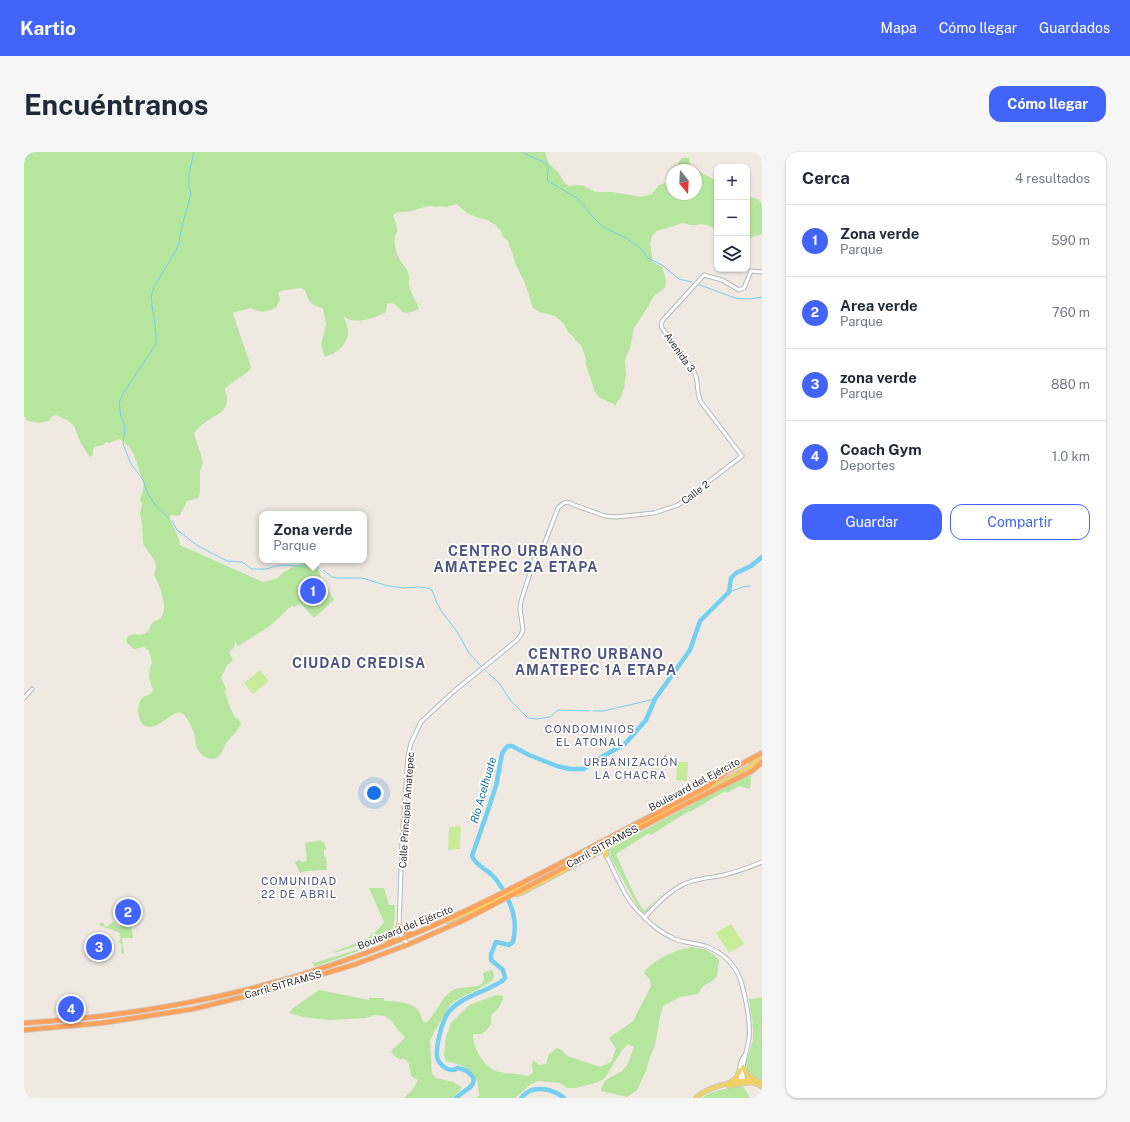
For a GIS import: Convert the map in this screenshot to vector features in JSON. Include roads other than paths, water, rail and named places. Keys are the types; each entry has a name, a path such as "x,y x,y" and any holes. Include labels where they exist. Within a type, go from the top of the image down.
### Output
{"highway":[{"path":"705,788 728,771 762,753"},
{"name":"Boulevard del Ejército","path":"24,1024 122,1013 210,998 287,978 386,945 405,942 414,934 499,899 594,854 752,771 762,762"},
{"name":"Boulevard del Ejército","path":"514,892 590,848 705,788"},
{"path":"609,838 611,844"},
{"path":"590,848 594,854"},
{"name":"Boulevard del Ejército","path":"24,1029 102,1023 193,1009 290,985 353,965 405,942 464,920 499,899"},
{"path":"386,945 394,936 399,925 405,932 414,934"}],"main road":[{"name":"Boulevard del Ejército","path":"705,788 762,758"},
{"name":"Carril SITRAMSS","path":"514,892 762,762"},
{"path":"606,856 606,850 611,844"},
{"path":"594,854 603,853 606,856"},
{"name":"Carril SITRAMSS","path":"24,1029 85,1024 172,1011 240,997 364,959 405,942"},
{"name":"Carril SITRAMSS","path":"24,1024 99,1018 164,1008 241,992 311,975"},
{"path":"724,1085 735,1079 741,1069 754,1080 762,1083"},
{"path":"697,1098 707,1090 724,1085 754,1080"},
{"path":"697,1098 713,1090 742,1082 753,1083 762,1087"}],"street":[{"name":"Avenida 3","path":"742,456 701,402 694,373 661,326 663,320 704,275 722,280 739,290 744,288 752,271 762,272"},
{"name":"Calle 2","path":"564,502 570,502 574,505 605,516 654,514 678,506 742,456"},
{"name":"Calle Principal Amatepec","path":"405,942 399,932 399,925 408,756 411,743 421,722 433,710 516,641 521,635 523,626 520,610 521,601 538,554 558,508 564,502"},
{"path":"24,698 32,688"},
{"path":"602,849 603,844 609,838"},
{"path":"590,848 599,847 602,849 630,901 644,918 667,935 681,941 705,946 716,951 733,965 740,981 749,1021 749,1037 745,1058 741,1069 742,1082"},
{"path":"644,918 661,900 673,890 686,883 723,875 762,862"}],"waterway":[{"path":"170,519 156,506 148,494 142,478 131,464 123,444 125,426 121,417 119,402 156,344 151,297 154,287 178,247 191,194 189,187 189,173 194,152"},
{"path":"523,152 545,163 548,168 548,181 577,198 603,227 626,238 640,248 648,258 662,265 679,279 692,282"},
{"path":"700,285 735,298 750,299 762,297"},
{"path":"172,521 177,530 198,546 227,561 242,562 252,569 266,569 280,565 319,568"},
{"name":"Río Acelhuate","path":"456,1098 469,1088 474,1081 471,1075 462,1069 458,1068 449,1070 438,1061 437,1050 443,1022 448,1013 458,1004 499,983 505,978 503,970 491,960 491,954 496,942 509,945 513,942 515,927 514,920 506,894 495,878 478,865 472,856 496,786 502,754 508,746 512,746 529,755 557,766 570,769 584,769 598,759 625,744 646,720 655,699 690,650 700,621 729,592 731,578 736,573 751,566 762,557"},
{"path":"323,570 332,577 362,578 388,586 404,588 418,587 432,590 442,612 456,630 469,653 481,666"},
{"path":"729,592 750,586"},
{"path":"484,669 487,672"},
{"path":"489,674 499,683 511,701 528,718 537,719 550,717 558,710 589,711"},
{"path":"593,711 603,711 655,699"},
{"name":"Río Acelhuate","path":"521,1098 526,1093 536,1089 545,1089 564,1098"}],"place":[{"name":"Zona verde","path":"313,591"},
{"name":"Area verde","path":"128,912"},
{"name":"zona verde","path":"99,947"},
{"name":"Coach Gym","path":"71,1009"}],"district":[{"name":"CENTRO URBANO AMATEPEC 2A ETAPA","path":"516,560"},
{"name":"CENTRO URBANO AMATEPEC 1A ETAPA","path":"596,662"},
{"name":"CIUDAD CREDISA","path":"359,663"},
{"name":"CONDOMINIOS EL ATONAL","path":"590,735"},
{"name":"URBANIZACIÓN LA CHACRA","path":"631,768"},
{"name":"COMUNIDAD 22 DE ABRIL","path":"299,887"}]}
